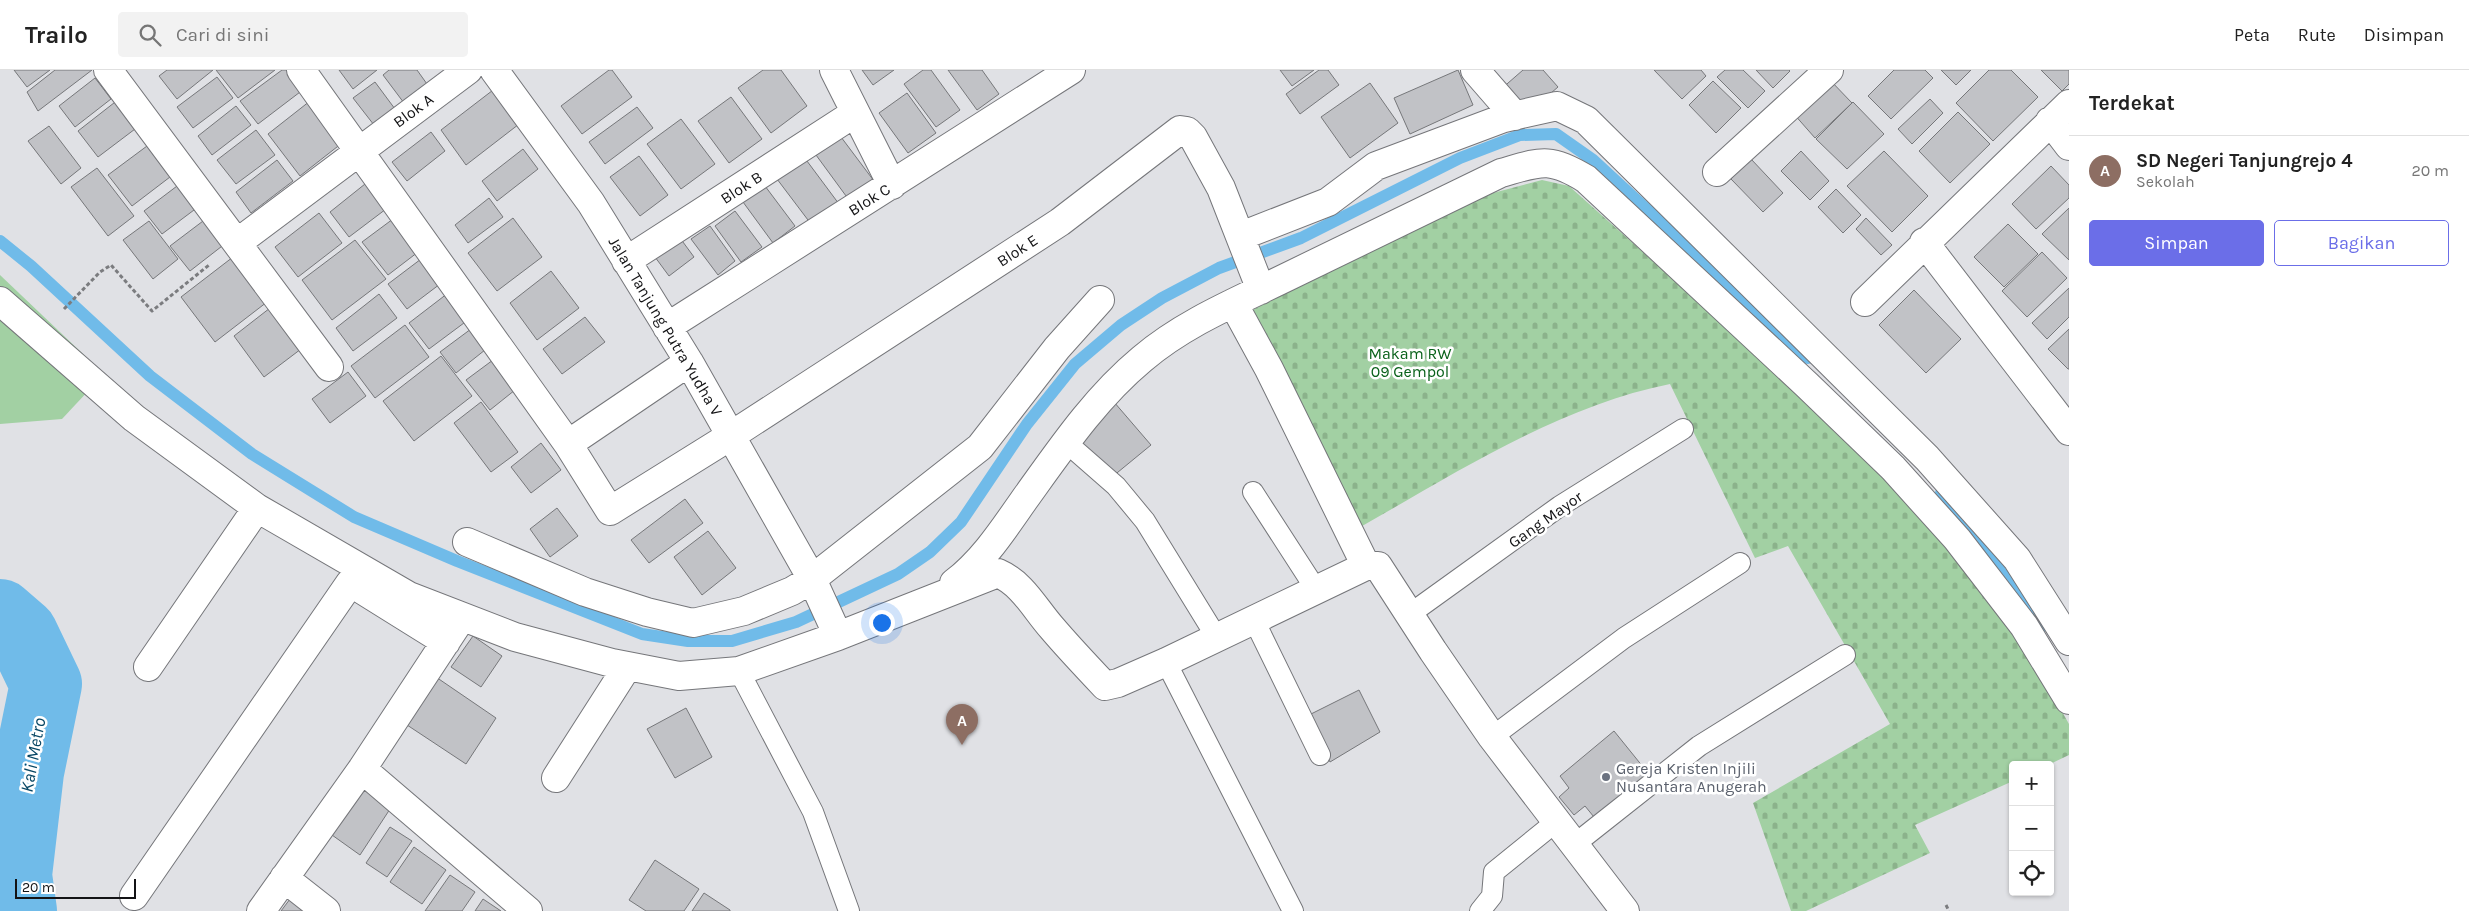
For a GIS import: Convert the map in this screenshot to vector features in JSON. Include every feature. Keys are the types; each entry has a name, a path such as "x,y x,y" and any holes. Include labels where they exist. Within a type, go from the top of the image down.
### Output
{"street":[{"path":"108,70 329,367"},
{"path":"301,70 568,444 610,511 732,435"},
{"name":"Blok A","path":"237,243 358,150 468,70"},
{"name":"Jalan Tanjung Putra Yudha V","path":"494,70 590,203 689,362 732,435 815,586 836,631"},
{"path":"834,70 892,185"},
{"name":"Blok C","path":"667,328 1071,70"},
{"path":"1475,70 1515,116"},
{"path":"1717,172 1829,70"},
{"path":"1258,282 1243,241 1328,202 1376,166 1515,116 1557,106 1586,120 1607,144 1927,458 2017,559 2069,641"},
{"name":"Blok B","path":"626,261 856,112"},
{"path":"1865,302 1924,242 2059,112 2069,146"},
{"name":"Blok E","path":"732,435 1060,222 1180,130 1187,131 1193,137 1221,188 1243,241"},
{"path":"1577,171 1607,144"},
{"path":"933,599 966,574 986,553 1063,445 1104,395 1143,358 1185,329 1233,303 1258,282 1500,173 1539,162 1567,167 1577,171 1807,385 1893,468 1958,539 2024,626 2069,700"},
{"path":"1924,242 2069,431"},
{"path":"467,542 585,592 647,612 693,622 744,611 792,591 815,586 980,446 1057,348 1100,300"},
{"path":"0,301 134,418 253,514 350,583 446,642"},
{"path":"1233,303 1269,369 1366,566"},
{"path":"568,444 689,362"},
{"path":"253,514 409,596 462,617 515,637 628,667 679,676 739,671 836,631 933,599 998,573 1009,578 1021,589 1051,627 1105,686 1118,683 1166,662 1317,592 1366,566 1378,566 1492,737 1625,911"},
{"path":"148,667 253,514"},
{"path":"134,896 350,583"},
{"path":"262,911 362,768 462,617"},
{"path":"556,778 628,667"},
{"path":"362,768 528,911"},
{"path":"284,878 326,911"}],"lane":[{"name":"Gang Mayor","path":"1410,614 1560,506 1683,429"},
{"path":"1076,451 1116,486 1145,520 1170,558 1217,638"},
{"path":"1253,492 1317,592"},
{"path":"1492,737 1624,638 1740,562"},
{"path":"1254,620 1320,755"},
{"path":"1575,844 1700,746 1845,655"},
{"path":"1166,662 1293,911"},
{"path":"739,671 813,812 849,911"},
{"path":"1480,911 1492,896 1494,872 1557,821"}],"path":[{"path":"58,316 100,272 111,265 152,311 237,243"},
{"path":"1946,905 1949,911"}],"green space":[{"name":"Makam RW 09 Gempol","path":"1542,180 1569,186 1729,329 1893,481 2022,641 2069,724 2069,755 2054,762 2009,761 2009,783 1915,825 1930,853 1806,911 1791,911 1753,803 1890,724 1788,546 1755,558 1670,384 1629,394 1588,408 1548,425 1469,465 1357,529 1249,312 1346,260 1493,193"},
{"path":"0,275 104,374 62,419 0,424"}],"building":[{"path":"14,70 50,70 27,87"},
{"path":"55,70 92,70 38,111 27,92"},
{"path":"167,70 213,70 177,99 159,76"},
{"path":"216,70 275,70 238,98"},
{"path":"282,70 289,70 304,89 258,124 240,101"},
{"path":"339,70 377,70 353,89"},
{"path":"389,70 417,70 427,84 404,103 383,75"},
{"path":"609,70 612,70 632,97 582,134 561,106"},
{"path":"763,70 781,70 807,106 771,133 738,88"},
{"path":"862,70 894,70 873,85"},
{"path":"923,70 931,70 960,110 936,127 904,84"},
{"path":"948,70 982,70 999,94 977,110"},
{"path":"1280,70 1314,70 1292,86"},
{"path":"1319,70 1328,70 1339,85 1300,114 1286,94"},
{"path":"1458,70 1473,105 1410,134 1394,98"},
{"path":"1523,70 1543,70 1558,87 1530,111 1500,90"},
{"path":"1654,70 1701,70 1706,76 1682,99"},
{"path":"1725,70 1743,70 1765,91 1748,108 1717,77"},
{"path":"1756,70 1789,70 1790,71 1773,88"},
{"path":"1894,70 1925,70 1933,78 1891,119 1868,96"},
{"path":"1941,70 1971,70 1956,85"},
{"path":"1989,70 2011,70 2038,97 1993,141 1956,103"},
{"path":"2041,70 2069,70 2069,84 2062,91"},
{"path":"217,77 233,98 193,128 177,107"},
{"path":"95,78 111,99 75,127 59,106"},
{"path":"1829,79 1852,103 1815,138 1793,113"},
{"path":"1713,81 1741,108 1716,133 1689,105"},
{"path":"375,82 395,109 374,125 353,98"},
{"path":"1370,83 1398,123 1350,158 1321,117"},
{"path":"497,87 523,121 466,165 441,130"},
{"path":"907,93 936,133 908,153 879,113"},
{"path":"731,97 762,139 729,163 698,121"},
{"path":"119,99 139,126 98,157 78,131"},
{"path":"1930,99 1943,113 1912,144 1898,129"},
{"path":"310,101 342,143 300,176 268,134"},
{"path":"1853,102 1884,134 1847,169 1816,139"},
{"path":"236,106 251,125 212,155 198,136"},
{"path":"637,107 653,128 605,164 589,142"},
{"path":"1958,112 1990,144 1950,183 1919,151"},
{"path":"681,119 715,164 681,189 647,144"},
{"path":"49,126 81,168 61,184 28,141"},
{"path":"256,130 275,155 236,184 217,160"},
{"path":"431,132 445,151 407,181 392,162"},
{"path":"841,137 874,181 849,200 816,155"},
{"path":"147,146 170,177 132,206 108,175"},
{"path":"523,149 538,169 497,201 482,181"},
{"path":"1801,151 1829,181 1810,200 1781,171"},
{"path":"1884,151 1928,196 1892,232 1847,186"},
{"path":"639,156 668,195 640,216 610,177"},
{"path":"804,157 839,204 811,224 777,179"},
{"path":"1751,159 1783,193 1763,212 1731,179"},
{"path":"277,160 293,181 251,213 236,192"},
{"path":"2051,166 2069,185 2069,198 2036,229 2012,204"},
{"path":"97,168 134,216 108,236 71,187"},
{"path":"370,180 390,206 349,237 330,212"},
{"path":"181,183 198,207 162,234 144,211"},
{"path":"765,186 795,226 773,243 743,202"},
{"path":"1836,189 1861,215 1843,233 1818,207"},
{"path":"489,198 503,217 468,243 455,225"},
{"path":"2069,208 2069,260 2042,234"},
{"path":"735,211 762,247 741,262 715,226"},
{"path":"319,213 342,243 298,277 275,247"},
{"path":"397,216 422,249 388,275 362,242"},
{"path":"207,218 226,243 190,271 170,246"},
{"path":"513,218 542,257 497,291 468,253"},
{"path":"1866,218 1892,245 1881,255 1856,229"},
{"path":"149,221 178,259 153,279 123,240"},
{"path":"2008,224 2038,254 2004,287 1974,257"},
{"path":"710,226 735,261 718,275 691,239"},
{"path":"680,238 694,257 669,276 655,257"},
{"path":"355,240 386,279 332,320 302,280"},
{"path":"2042,252 2067,278 2027,317 2002,291"},
{"path":"425,256 444,281 407,309 388,284"},
{"path":"233,257 267,302 215,342 181,297"},
{"path":"551,271 579,308 537,340 510,303"},
{"path":"2069,288 2069,317 2047,339 2032,323"},
{"path":"452,290 472,317 429,349 409,323"},
{"path":"1914,290 1961,339 1926,373 1879,325"},
{"path":"379,294 397,318 353,351 336,328"},
{"path":"270,308 301,349 264,377 234,336"},
{"path":"585,317 605,342 562,374 543,349"},
{"path":"405,325 429,357 375,398 351,366"},
{"path":"475,326 490,346 456,373 440,352"},
{"path":"2069,329 2069,369 2068,369 2048,349"},
{"path":"441,356 472,396 414,441 383,401"},
{"path":"497,357 520,386 490,410 466,380"},
{"path":"348,372 366,396 330,423 312,399"},
{"path":"481,402 518,452 491,472 454,423"},
{"path":"1114,402 1151,445 1112,477 1073,440"},
{"path":"541,443 561,470 531,493 511,467"},
{"path":"685,499 703,523 649,563 631,540"},
{"path":"557,508 578,536 550,557 530,529"},
{"path":"708,531 736,568 702,595 674,557"},
{"path":"473,636 502,656 481,687 451,667"},
{"path":"433,675 496,718 466,764 401,721"},
{"path":"1359,690 1380,732 1330,762 1307,716"},
{"path":"686,708 712,757 675,778 647,729"},
{"name":"Gereja Kristen Injili Nusantara Anugerah","path":"1614,731 1652,778 1598,822 1585,806 1574,815 1559,797 1569,788 1560,776"},
{"path":"360,784 390,809 360,855 325,830"},
{"path":"390,827 412,841 387,877 366,863"},
{"path":"414,847 446,870 422,904 390,882"},
{"path":"655,860 699,889 684,911 646,911 629,900"},
{"path":"450,875 475,892 462,911 425,911"},
{"path":"704,893 730,910 730,911 692,911"},
{"path":"290,899 309,911 281,911"},
{"path":"483,899 501,911 475,911"}],"waterway":[{"path":"0,241 31,266 150,376 252,454 354,517 457,561 642,634 688,641 732,641 796,622 898,574 930,552 961,522 1027,424 1075,364 1121,325 1162,298 1219,268 1301,238 1460,158 1520,135 1556,134 1593,160 1808,358"},
{"path":"1941,493 2030,610 2040,628"},
{"name":"Kali Metro","path":"0,615 22,634 46,684 28,772 16,875 21,911"}],"place":[{"name":"SD Negeri Tanjungrejo 4","path":"962,745"},
{"name":"Gereja Kristen Injili Nusantara Anugerah","path":"1606,777"}]}
